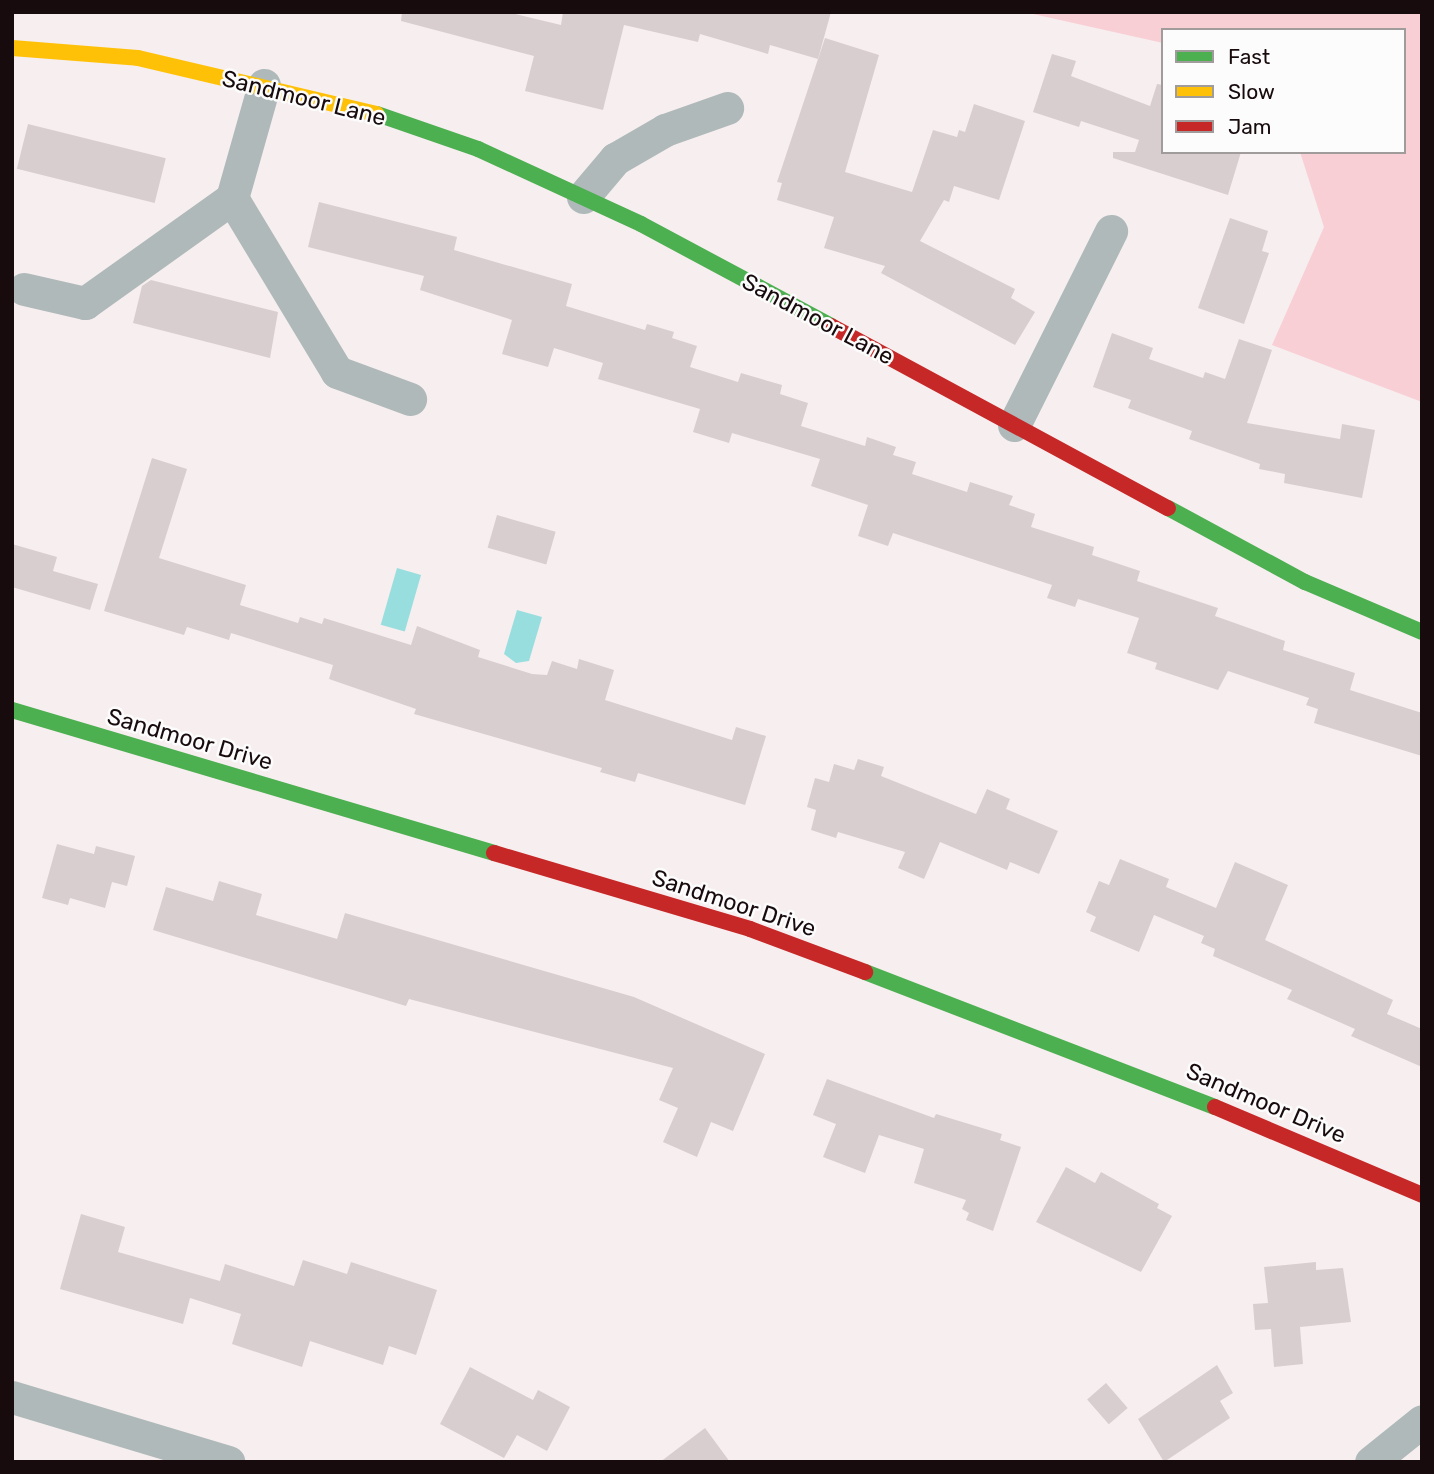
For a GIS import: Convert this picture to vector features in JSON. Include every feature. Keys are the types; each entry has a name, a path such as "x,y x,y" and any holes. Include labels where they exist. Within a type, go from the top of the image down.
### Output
{"street":[{"name":"Sandmoor Lane","path":"12,47 138,58 264,85 350,104 465,145 641,224 1305,582 1422,632"},
{"path":"24,289 85,303 232,198 264,85"},
{"path":"583,197 615,159 665,130 727,108"},
{"path":"232,198 337,372 410,399"},
{"path":"1014,425 1111,231"},
{"name":"Sandmoor Drive","path":"12,710 750,929 1133,1072 1422,1195"},
{"path":"12,1397 228,1462"},
{"path":"1371,1462 1422,1421"}],"shaded area":[{"path":"1024,12 1422,12 1422,402 1272,345 1324,227 1301,154 1406,154 1406,28 1161,28 1161,43"}],"water":[{"path":"397,568 421,575 405,632 381,625"},
{"path":"517,610 542,617 529,661 516,663 504,654"}],"building":[{"path":"402,12 507,12 561,25 563,12 831,12 818,59 770,45 768,54 700,34 698,42 624,25 603,110 525,91 534,56 401,21"},
{"path":"825,38 879,55 845,172 912,192 933,130 957,137 959,130 965,132 974,104 1025,121 999,200 954,186 949,202 944,200 920,241 1015,289 1011,298 1035,312 1015,345 881,273 885,266 824,248 834,217 777,200 782,183 777,182"},
{"path":"1052,54 1076,61 1071,76 1150,106 1157,84 1161,85 1161,154 1240,154 1228,195 1113,158 1113,152 1135,152 1139,140 1081,121 1079,127 1033,112"},
{"path":"28,124 166,158 155,203 17,169"},
{"path":"319,202 457,237 454,250 572,284 566,306 645,330 647,324 674,332 672,338 697,346 690,367 738,382 741,373 782,385 780,394 808,403 801,426 865,446 867,437 896,447 893,455 916,462 912,474 967,492 970,482 1013,496 1009,505 1035,514 1031,527 1094,547 1092,555 1140,571 1137,581 1218,608 1215,616 1285,641 1283,650 1355,673 1350,690 1422,713 1422,756 1314,723 1318,709 1306,705 1309,698 1228,671 1218,690 1155,669 1157,663 1127,653 1139,618 1078,599 1075,607 1047,598 1052,585 893,533 888,546 858,536 868,505 811,486 820,459 732,433 729,443 693,432 700,409 598,379 603,363 554,348 548,367 502,354 512,320 420,290 424,276 308,247"},
{"path":"1230,218 1268,231 1262,251 1269,253 1244,324 1198,308"},
{"path":"151,280 278,312 270,358 133,323 142,286"},
{"path":"1112,333 1153,348 1149,359 1203,378 1205,372 1225,379 1239,339 1272,350 1247,423 1340,439 1342,424 1375,430 1362,498 1284,483 1285,474 1259,469 1260,464 1189,439 1192,431 1128,408 1131,400 1093,387"},
{"path":"152,458 187,469 159,558 246,585 240,605 298,623 300,617 322,624 324,618 411,645 417,626 480,650 478,657 532,674 547,675 552,661 577,669 579,659 614,670 605,700 732,740 736,727 766,736 745,805 638,773 635,782 600,772 602,768 414,714 416,709 329,679 333,665 231,633 229,640 187,627 184,635 104,611"},
{"path":"497,515 556,532 546,564 488,548"},
{"path":"12,544 57,557 53,571 98,584 90,610 12,587"},
{"path":"858,759 884,767 881,776 976,814 987,789 1010,799 1006,809 1058,831 1039,874 1010,862 1007,870 940,842 924,879 898,868 905,852 838,832 836,838 811,830 816,810 807,807 815,778 829,782 834,764 854,770"},
{"path":"57,844 94,854 96,846 135,856 127,886 112,882 105,908 70,898 68,905 42,898"},
{"path":"1120,859 1169,879 1166,887 1216,908 1235,862 1288,885 1265,940 1393,1000 1387,1014 1422,1029 1422,1067 1351,1036 1355,1029 1287,999 1292,990 1213,956 1215,949 1201,943 1204,936 1154,915 1139,952 1090,931 1096,917 1086,912 1099,881 1109,885"},
{"path":"219,881 262,894 256,915 337,939 345,913 634,997 765,1054 733,1131 711,1122 697,1157 663,1142 678,1108 659,1100 673,1068 409,999 406,1006 153,930 166,887 213,901"},
{"path":"827,1079 934,1118 936,1114 1002,1134 1000,1140 1021,1147 993,1231 966,1220 969,1213 962,1209 966,1200 914,1183 924,1149 879,1135 865,1173 823,1157 836,1124 813,1115"},
{"path":"1066,1167 1095,1183 1101,1172 1159,1204 1157,1208 1172,1216 1141,1272 1036,1222"},
{"path":"81,1214 125,1227 118,1252 220,1281 225,1264 294,1286 303,1260 347,1274 351,1262 437,1290 416,1355 389,1346 383,1365 310,1341 302,1367 232,1344 241,1314 190,1298 183,1324 60,1289"},
{"path":"1316,1262 1316,1270 1343,1268 1351,1322 1300,1327 1303,1364 1274,1367 1271,1329 1255,1330 1253,1304 1268,1303 1264,1267"},
{"path":"1217,1365 1233,1393 1220,1401 1230,1418 1164,1462 1138,1419"},
{"path":"470,1367 533,1400 538,1390 570,1407 547,1451 517,1435 504,1458 440,1424"},
{"path":"1106,1383 1128,1408 1109,1424 1087,1399"},
{"path":"705,1428 730,1462 660,1462"}],"traffic: fast":[{"path":"377,114 478,149 641,224 831,326"},
{"path":"1168,508 1305,582 1422,632"},
{"path":"12,710 494,853"},
{"path":"865,972 1215,1107"}],"traffic: slow":[{"path":"12,48 138,58 377,114"}],"traffic: jam":[{"path":"831,326 1168,508"},
{"path":"494,853 750,929 865,972"},
{"path":"1215,1107 1422,1195"}]}
